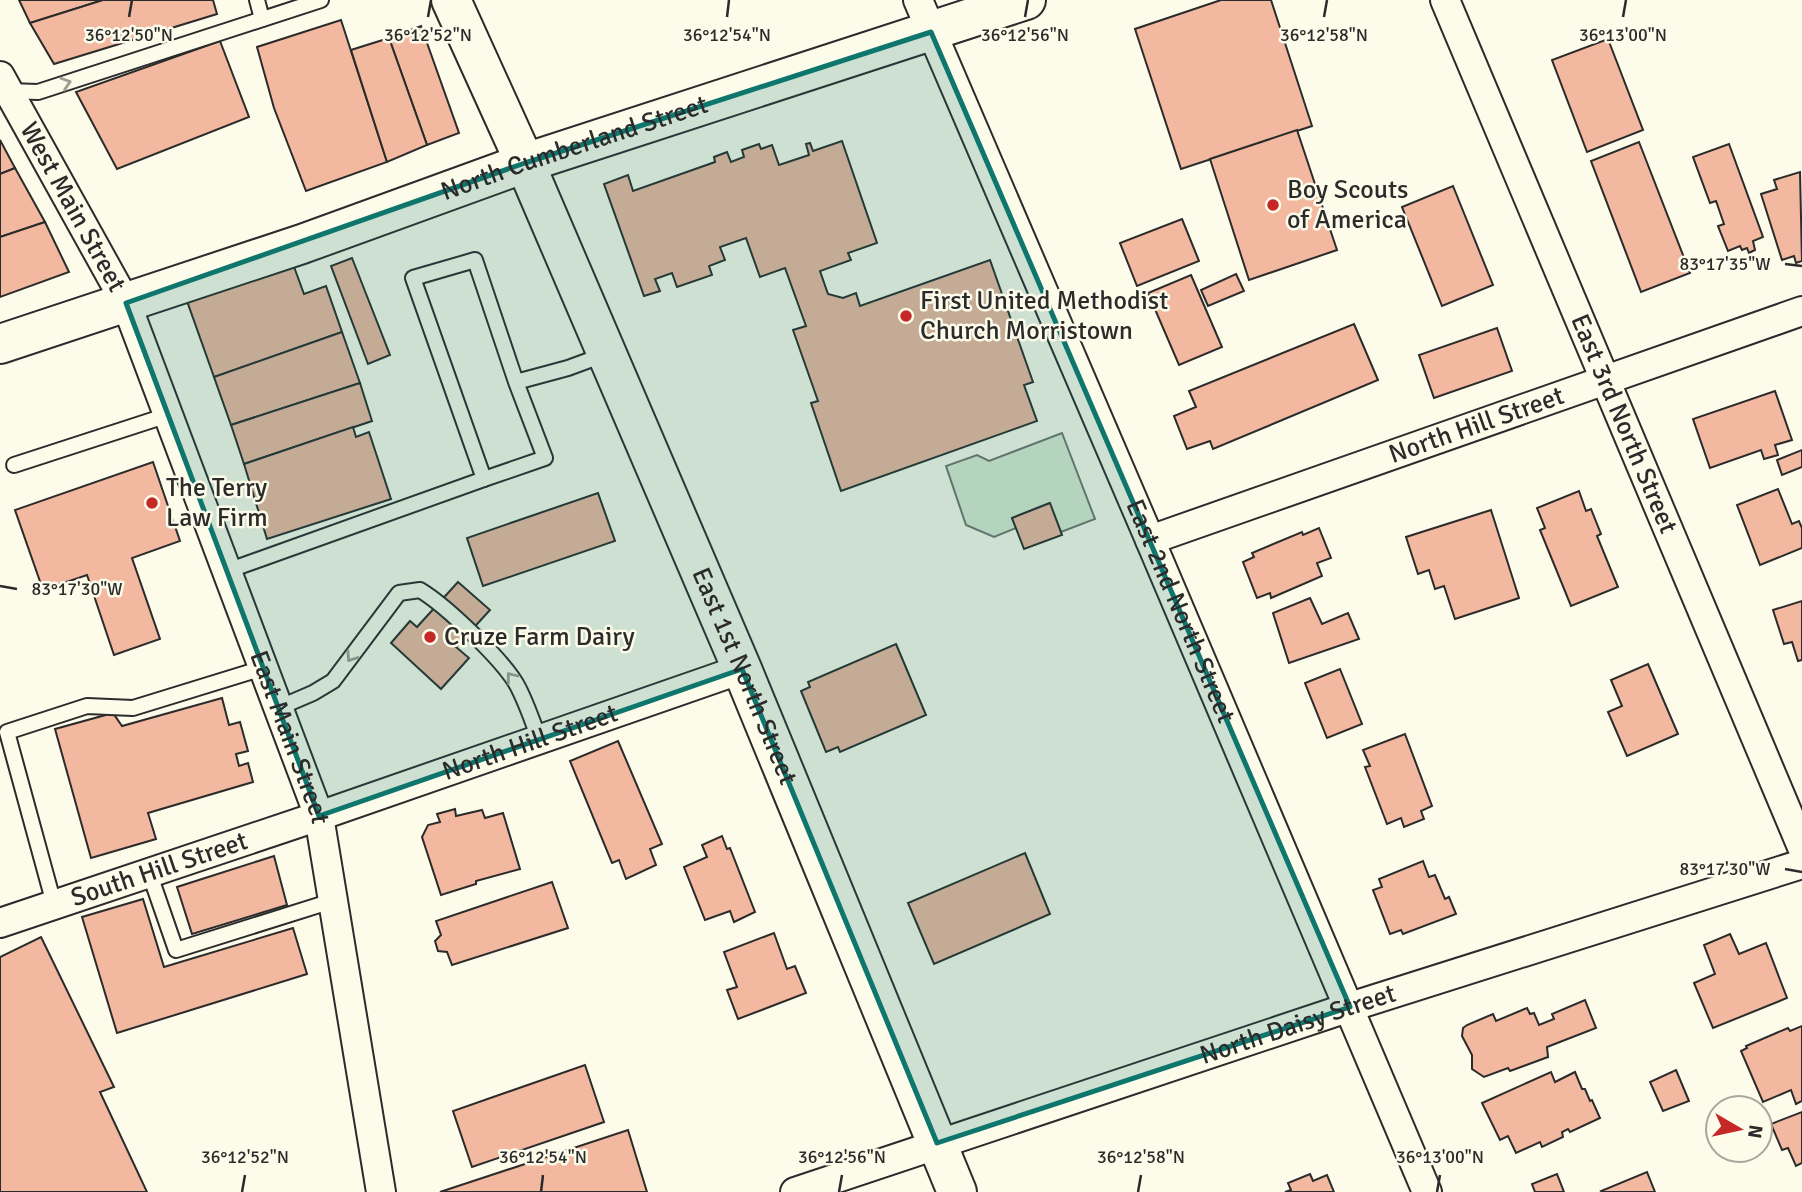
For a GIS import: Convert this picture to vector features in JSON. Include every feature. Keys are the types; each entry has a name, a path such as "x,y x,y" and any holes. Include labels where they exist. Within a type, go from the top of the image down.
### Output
{"main road":[{"name":"East 1st North Street","path":"451,0 525,163 742,669 957,1192"},
{"name":"North Cumberland Street","path":"0,344 302,244 924,16 1026,0"}],"street":[{"name":"East 3rd North Street","path":"1445,0 1802,847"},
{"name":"East 2nd North Street","path":"924,16 1427,1192"},
{"name":"West Main Street","path":"3,87 126,303"},
{"name":"East Main Street","path":"126,303 319,816 381,1192"},
{"name":"North Hill Street","path":"1150,540 1802,311"},
{"name":"North Hill Street","path":"319,816 742,669"},
{"name":"South Hill Street","path":"0,923 319,816"},
{"name":"North Daisy Street","path":"795,1192 1350,1007 1802,864"}],"lane":[{"path":"257,0 262,19"},
{"path":"3,87 38,92 321,0"},
{"path":"227,571 545,458 475,260 413,278 484,479"},
{"path":"516,382 607,354"},
{"path":"14,466 168,415"},
{"path":"278,708 327,686 399,593 420,590 470,632 502,666 518,687 539,739"},
{"path":"54,904 7,732 87,706 133,708 263,668"},
{"path":"149,872 176,950 332,901"}],"highlighted area":[{"path":"931,32 1350,1007 937,1143 742,669 319,816 126,303 525,163"}],"green space":[{"path":"1062,433 1095,519 1061,532 1049,503 1012,518 1016,528 994,537 966,525 946,466 977,455 989,461"}],"building":[{"path":"19,0 103,0 30,23"},
{"path":"103,0 213,0 217,14 54,64 30,23"},
{"path":"1221,0 1271,0 1312,126 1181,169 1135,29"},
{"path":"341,20 387,162 306,191 274,108 257,47"},
{"path":"421,26 459,133 427,145 389,38"},
{"path":"389,38 427,145 387,162 351,50"},
{"path":"1608,39 1643,130 1587,152 1552,60"},
{"path":"220,41 249,117 117,169 76,92"},
{"name":"Boy Scouts of America","path":"1297,130 1337,250 1249,280 1210,159"},
{"path":"0,140 15,168 0,174"},
{"name":"First United Methodist Church Morristown","path":"842,141 877,243 848,253 851,260 820,271 828,294 843,298 856,293 860,306 990,260 1033,382 1024,385 1037,421 841,491 811,403 818,401 793,330 806,326 785,268 760,277 746,238 720,247 725,260 709,266 712,275 677,287 672,273 655,279 660,291 644,296 604,184 628,175 633,191 715,162 714,157 727,152 731,162 744,157 742,150 759,144 761,149 772,145 779,165 809,155 806,144 810,143 813,151"},
{"path":"1639,142 1690,273 1641,292 1591,161"},
{"path":"1729,144 1763,237 1753,241 1755,250 1749,253 1747,248 1742,250 1740,246 1728,251 1718,226 1724,224 1716,201 1710,203 1693,157"},
{"path":"15,168 45,222 0,237 0,174"},
{"path":"1800,172 1802,261 1796,263 1794,256 1782,260 1761,194 1777,189 1774,180"},
{"path":"1453,186 1493,285 1442,306 1402,207"},
{"path":"1182,219 1199,261 1137,286 1120,243"},
{"path":"45,222 69,272 0,297 0,237"},
{"path":"352,258 390,355 368,364 331,266"},
{"path":"293,264 304,294 326,286 342,332 214,377 187,301"},
{"path":"1236,274 1244,291 1208,306 1201,290"},
{"path":"1191,275 1222,347 1179,365 1148,293"},
{"path":"1354,324 1378,380 1213,449 1210,441 1187,449 1174,416 1196,407 1189,391"},
{"path":"1497,328 1512,371 1434,398 1419,355"},
{"path":"342,332 360,383 231,425 214,377"},
{"path":"360,383 372,421 244,464 231,425"},
{"path":"1775,391 1792,440 1775,445 1778,455 1764,459 1761,450 1710,468 1693,419"},
{"path":"353,427 356,437 369,432 391,499 267,539 244,464"},
{"path":"1802,450 1802,467 1782,475 1777,460"},
{"path":"153,462 180,541 132,558 160,639 114,655 87,575 43,590 15,510"},
{"path":"1778,489 1792,524 1799,521 1802,528 1802,548 1760,565 1737,505"},
{"path":"1579,491 1586,511 1591,509 1601,534 1597,536 1618,587 1571,606 1540,530 1545,528 1537,508"},
{"path":"598,493 615,541 483,586 467,538"},
{"path":"1050,503 1062,535 1024,549 1012,518"},
{"path":"1491,510 1519,598 1455,619 1444,586 1435,589 1429,570 1418,574 1406,537"},
{"path":"1319,528 1331,558 1317,563 1322,576 1271,598 1270,593 1257,598 1243,562 1254,557 1252,553 1302,532 1303,535"},
{"name":"Cruze Farm Dairy","path":"458,582 490,610 456,647 469,658 441,689 391,643 410,621 417,627"},
{"path":"1310,598 1322,624 1348,613 1359,639 1289,663 1273,613"},
{"path":"1802,601 1802,660 1798,661 1792,642 1784,644 1773,610"},
{"path":"896,644 926,715 840,752 838,747 826,752 801,691 810,687 808,682"},
{"path":"1648,664 1678,734 1627,756 1608,712 1622,706 1611,680"},
{"path":"1340,669 1362,724 1327,738 1305,683"},
{"path":"222,698 229,725 240,722 248,751 236,754 239,766 248,763 253,782 148,813 156,839 91,858 55,729 113,713 122,726"},
{"path":"1405,734 1432,806 1421,811 1424,819 1404,827 1401,818 1387,824 1365,767 1370,766 1363,750"},
{"path":"618,741 662,844 650,849 656,865 626,879 619,860 612,863 570,761"},
{"path":"455,809 456,816 482,810 485,818 503,813 520,869 476,881 476,884 441,895 422,837 428,825 440,822 437,814"},
{"path":"722,836 727,849 730,848 755,912 734,922 730,911 705,920 684,867 707,857 702,845"},
{"path":"1025,853 1050,914 934,964 908,903"},
{"path":"274,856 287,905 192,934 177,887"},
{"path":"1423,861 1429,877 1435,875 1445,899 1449,897 1456,914 1403,934 1401,930 1390,934 1373,890 1382,887 1379,879"},
{"path":"552,882 568,928 452,965 447,952 438,951 435,941 441,935 436,921"},
{"path":"143,899 164,967 293,928 307,974 117,1033 82,917"},
{"path":"774,933 787,969 795,966 806,993 738,1019 727,990 737,987 724,952"},
{"path":"1730,934 1739,954 1766,943 1787,998 1713,1028 1694,983 1715,974 1704,945"},
{"path":"41,937 114,1087 100,1092 147,1192 0,1192 0,957"},
{"path":"1585,1000 1596,1028 1547,1047 1548,1057 1510,1071 1508,1068 1484,1077 1472,1069 1472,1055 1462,1036 1463,1028 1467,1025 1493,1014 1496,1021 1527,1008 1530,1014 1534,1013 1539,1025 1554,1019 1552,1014"},
{"path":"1802,1026 1802,1101 1796,1104 1791,1090 1774,1097 1774,1094 1760,1094 1741,1051 1747,1048 1746,1046 1788,1028 1790,1031"},
{"path":"585,1065 604,1122 472,1167 453,1111"},
{"path":"1676,1070 1689,1101 1663,1111 1650,1082"},
{"path":"1551,1072 1555,1082 1575,1072 1600,1118 1570,1132 1568,1129 1562,1132 1563,1137 1542,1147 1540,1142 1516,1153 1508,1136 1500,1140 1482,1103"},
{"path":"1802,1112 1802,1163 1796,1166 1788,1148 1782,1150 1774,1131 1774,1123"},
{"path":"628,1130 647,1192 440,1192"},
{"path":"1647,1172 1655,1192 1601,1191"},
{"path":"1310,1174 1313,1181 1327,1175 1334,1192 1285,1192 1291,1190 1288,1183"},
{"path":"1557,1174 1564,1192 1535,1192 1532,1184"}],"place":[{"name":"Boy Scouts of America","path":"1273,205"},
{"name":"First United Methodist Church Morristown","path":"906,316"},
{"name":"The Terry Law Firm","path":"152,503"},
{"name":"Cruze Farm Dairy","path":"430,637"}]}
